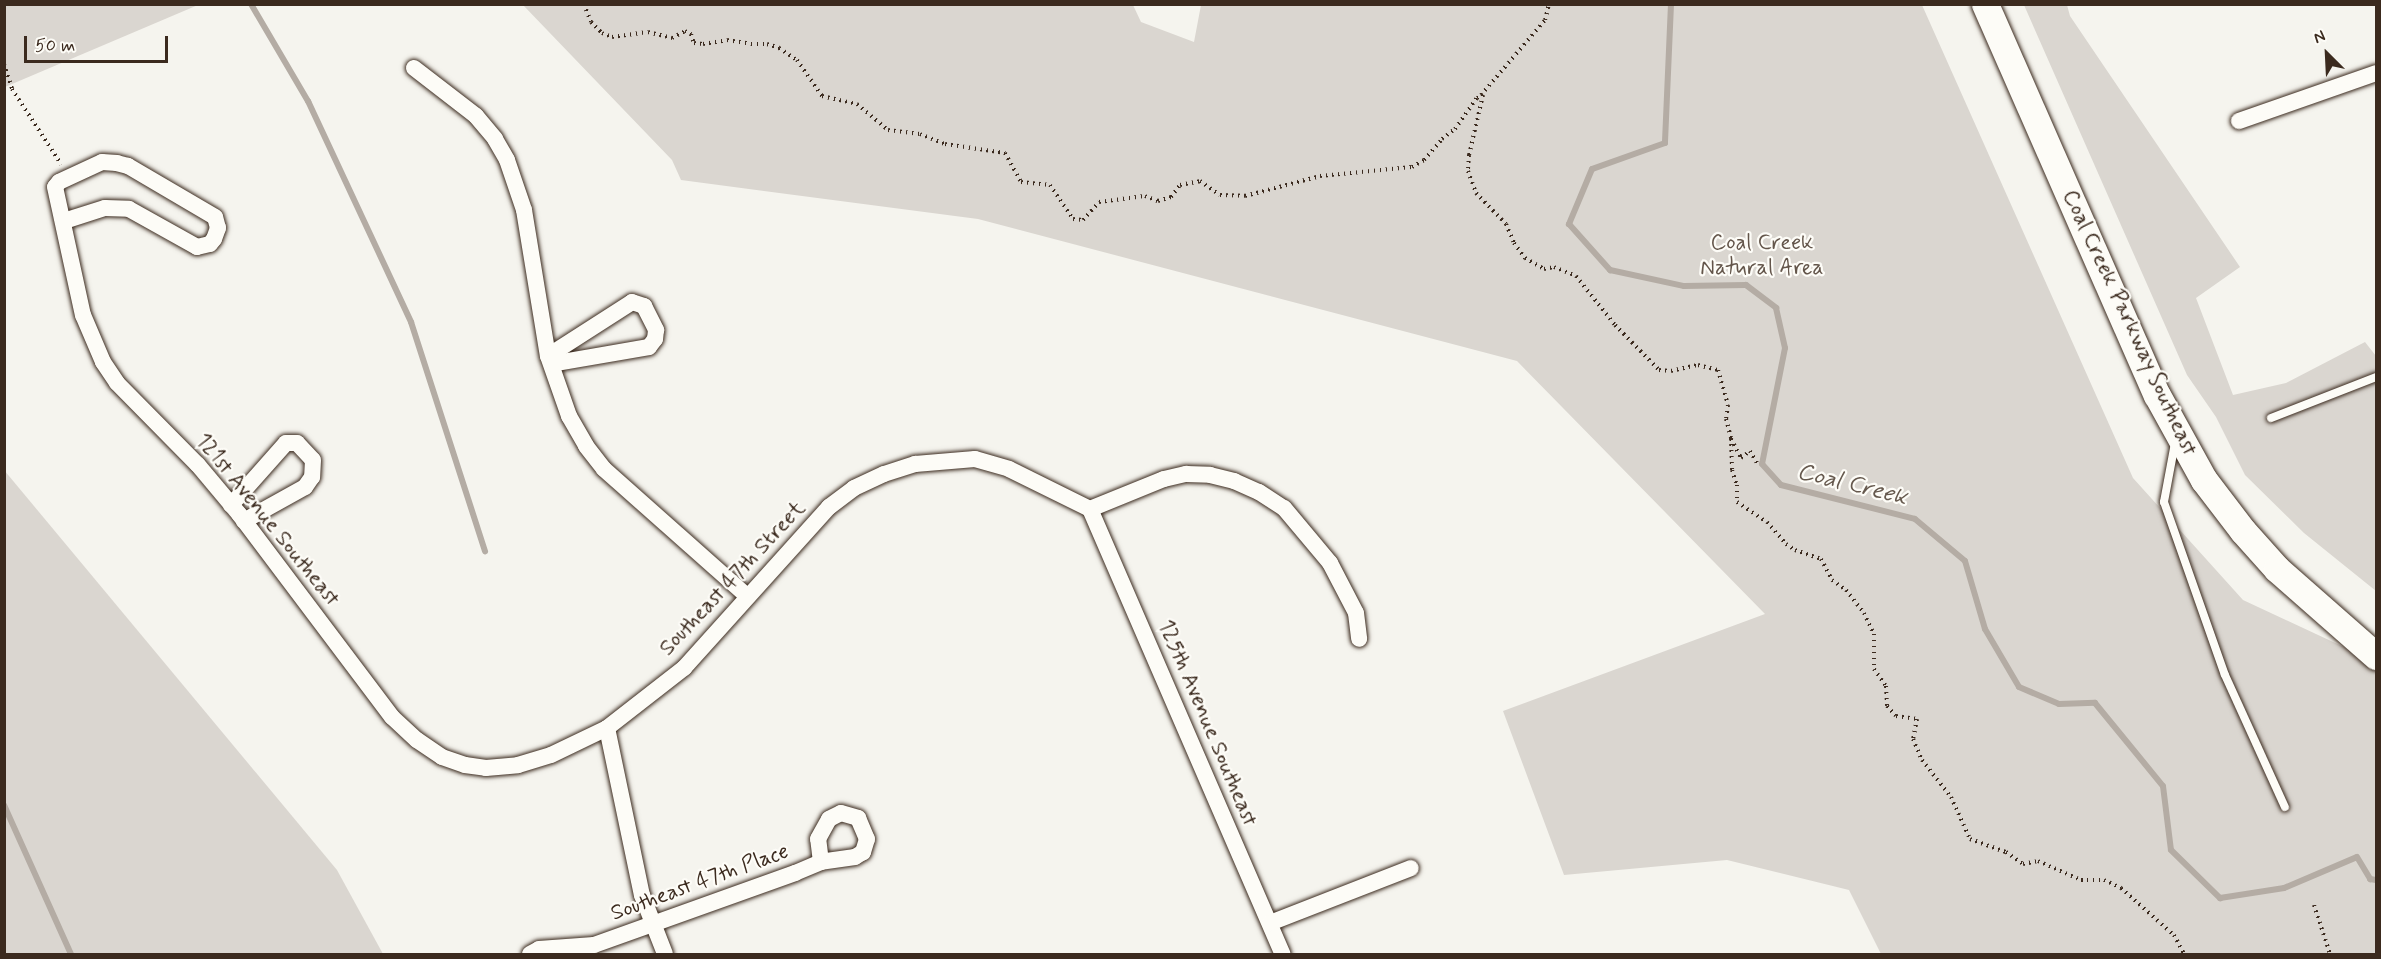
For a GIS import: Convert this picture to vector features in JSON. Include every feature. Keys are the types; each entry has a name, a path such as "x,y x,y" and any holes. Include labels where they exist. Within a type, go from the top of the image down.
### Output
{"main road":[{"name":"Coal Creek Parkway Southeast","path":"1984,4 2177,434 2204,480 2264,554 2322,610 2376,656"}],"street":[{"path":"414,68 476,116 495,139 507,160 524,210 550,360 569,417 586,446 604,469 747,596"},
{"path":"2239,121 2376,73"},
{"path":"64,221 105,208 129,209 197,247 210,244 218,228 215,217 128,166 102,162 69,177"},
{"name":"121st Avenue Southeast","path":"69,177 55,187 83,315 103,362 117,383 198,465 244,521 392,717 417,740"},
{"path":"632,302 644,306 656,330 656,339 649,347 550,360 632,302"},
{"path":"231,505 286,443 297,443 313,460 312,477 305,487 244,521"},
{"name":"Southeast 47th Street","path":"417,740 442,757 465,765 486,768 518,765 551,755 607,728 684,668 829,507 854,488 884,474 915,464 975,459 1009,469 1090,509"},
{"path":"1090,509 1164,479 1186,474 1226,479 1259,492 1284,508 1330,563 1346,589 1356,614 1359,639"},
{"name":"125th Avenue Southeast","path":"1090,509 1283,954"},
{"path":"607,728 635,864 652,924 665,954"},
{"name":"Southeast 47th Place","path":"530,954 539,949 591,950 652,924 821,862"},
{"path":"1270,923 1411,868"}],"lane":[{"path":"2271,418 2376,376"},
{"path":"2177,434 2164,502 2225,675 2285,807"}],"path":[{"path":"584,4 591,22 602,33 612,37 648,32 672,38 685,31 691,34 694,43 703,44 726,40 778,47 797,60 822,96 857,104 888,130 920,134 945,144 1005,153 1021,182 1050,185 1073,219 1083,220 1099,202 1145,196 1158,201 1171,197 1180,185 1200,181 1220,195 1245,195 1320,176 1412,166 1424,160 1455,129 1481,94 1545,20 1549,4"},
{"path":"4,64 12,89 69,177"},
{"path":"1481,94 1485,97 1475,126 1468,171 1476,193 1506,224 1514,243 1525,258 1544,269 1554,267 1576,276 1615,326 1659,370 1671,371 1698,365 1718,370 1727,396 1726,419 1731,438 1741,458 1750,451 1757,463"},
{"path":"1731,438 1732,470 1737,485 1737,502 1767,522 1786,544 1795,550 1821,559 1832,580 1846,590 1864,613 1874,634 1874,669 1886,686 1887,706 1896,716 1917,719 1913,739 1922,760 1952,797 1970,839 2006,852 2023,864 2038,861 2081,880 2104,880 2121,888 2174,935 2184,954"},
{"path":"2314,905 2330,954"}],"green space":[{"path":"5,4 198,4 198,5 5,87"},
{"name":"Coal Creek Natural Area","path":"523,5 1133,5 1141,22 1194,42 1201,5 1922,5 2133,478 2243,600 2376,662 2376,954 1881,954 1849,890 1727,860 1564,875 1503,711 1765,614 1517,361 978,219 681,180 672,160"},
{"path":"2024,5 2067,5 2070,16 2240,267 2196,298 2233,395 2286,383 2365,342 2376,356 2376,591 2304,533 2245,475 2216,417 2187,375"},
{"path":"4,470 337,870 383,954 5,954"}],"waterway":[{"path":"251,4 308,101 411,322 485,551"},
{"name":"Coal Creek","path":"1671,4 1665,143 1592,169 1569,224 1610,270 1684,286 1746,285 1776,308 1785,348 1762,464 1781,485 1915,519 1965,561 1985,629 2019,687 2059,704 2095,703 2163,786 2171,850 2220,898 2284,888 2357,857 2370,879 2376,880"},
{"path":"4,805 71,954"}]}
